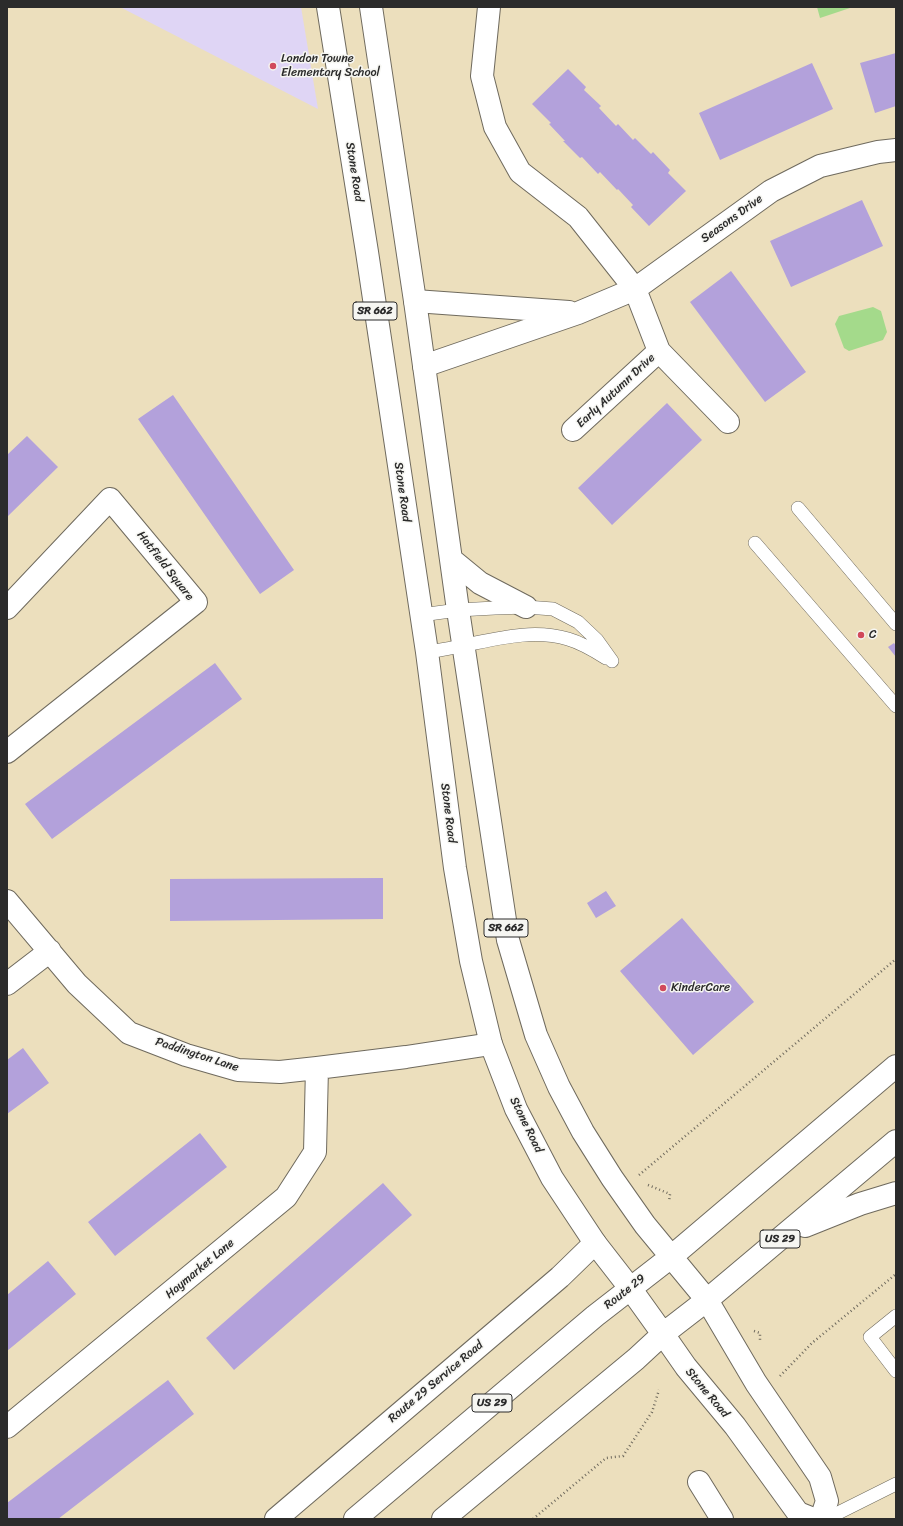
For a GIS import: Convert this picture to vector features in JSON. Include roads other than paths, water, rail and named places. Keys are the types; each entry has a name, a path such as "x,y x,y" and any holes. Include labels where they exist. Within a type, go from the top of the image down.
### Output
{"main road":[{"name":"Stone Road","path":"328,7 367,252 420,615 427,652 455,868 471,961 491,1044 516,1108 549,1171 595,1243 630,1288 686,1367 735,1426 798,1513 813,1519"},
{"name":"SR 662","path":"371,7 415,301 458,610 508,940 536,1036 560,1087 591,1145 612,1178 671,1257 707,1300 756,1383 820,1477 827,1502 821,1519"},
{"name":"Early Autumn Drive","path":"489,7 482,76 495,128 520,172 578,217 635,290 660,351 728,422"},
{"name":"Seasons Drive","path":"424,366 578,313 635,290 771,190 820,166 878,152 896,150"},
{"name":"Seasons Drive","path":"415,301 578,313"},
{"name":"Early Autumn Drive","path":"573,430 660,351"},
{"name":"Hatfield Square","path":"7,608 110,499 196,602 7,752"},
{"path":"452,560 480,583 526,607"},
{"name":"Paddington Lane","path":"7,901 78,984 129,1032 186,1054 238,1070 280,1072 406,1058 491,1044"},
{"path":"7,984 50,951"},
{"name":"Route 29","path":"355,1519 630,1288 671,1257 896,1066"},
{"name":"Haymarket Lane","path":"7,1427 286,1197 315,1152 317,1068"},
{"name":"US 29","path":"443,1519 896,1141"},
{"path":"787,1233 860,1204 896,1193"},
{"name":"Route 29 Service Road","path":"276,1519 554,1282 595,1243"},
{"path":"699,1482 722,1519"}],"lane":[{"path":"798,508 896,624"},
{"path":"755,543 896,706"},
{"path":"420,615 458,610 526,607 553,609 578,622 597,640 612,662 590,648 569,639 548,635 528,634 505,637 427,652"},
{"path":"896,1316 870,1337 896,1371"},
{"path":"826,1519 896,1484"}],"place":[{"name":"London Towne Elementary School","path":"273,66"},
{"name":"C","path":"861,635"},
{"name":"KinderCare","path":"663,988"}]}
